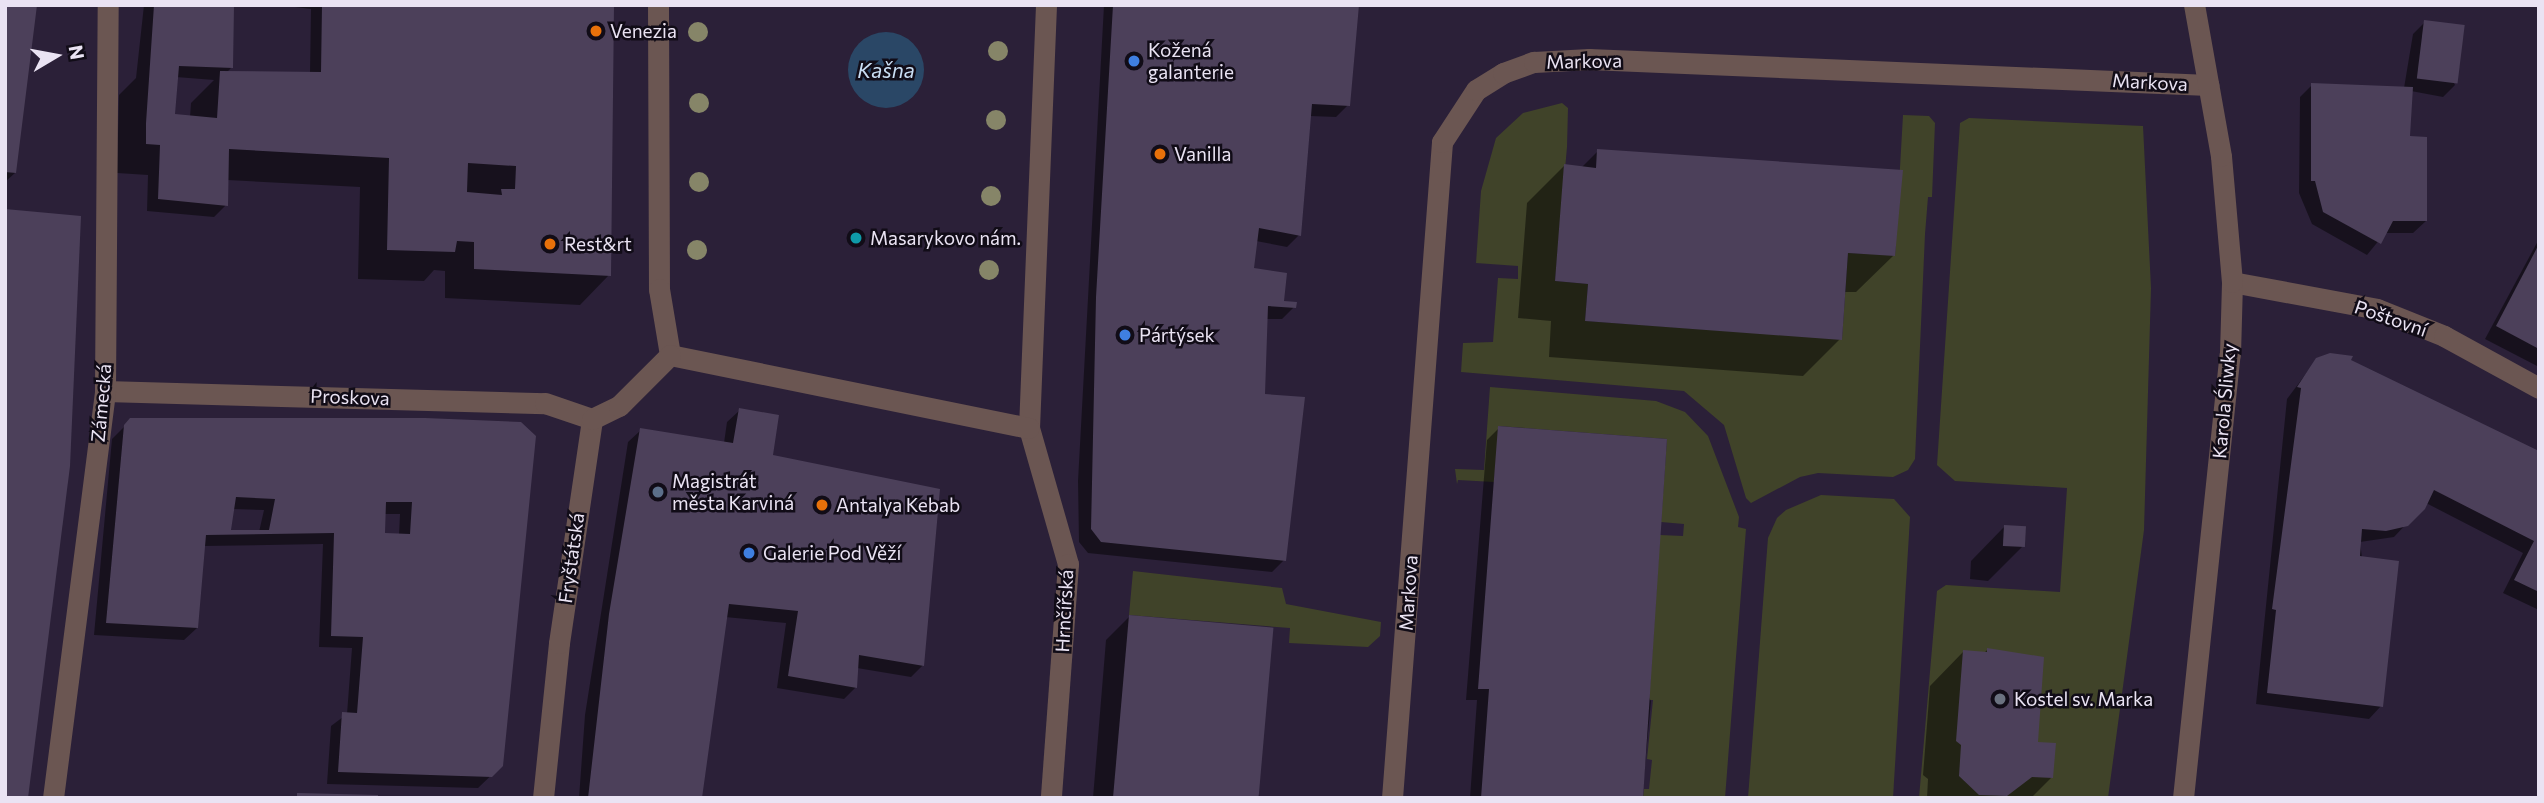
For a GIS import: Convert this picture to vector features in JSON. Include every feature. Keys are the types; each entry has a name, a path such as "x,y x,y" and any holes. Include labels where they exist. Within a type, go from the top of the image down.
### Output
{"street":[{"name":"Zámecká","path":"54,798 105,390 108,5"},
{"path":"658,5 659,289 670,355"},
{"path":"670,355 1028,428 1046,5"},
{"name":"Karola Śliwky","path":"2183,798 2230,354 2232,282 2228,214 2194,5"},
{"name":"Markova","path":"1392,798 1442,142 1476,90 1503,73 1534,62 1589,59 2208,85"},
{"name":"Poštovní","path":"2232,282 2377,309 2444,336 2539,388"},
{"path":"592,419 619,406 670,355"},
{"name":"Proskova","path":"105,390 545,403 592,419"},
{"name":"Fryštátská","path":"543,798 559,643 592,419"},
{"name":"Hrnčířská","path":"1028,428 1068,564 1051,798"}],"green space":[{"path":"1562,103 1568,108 1567,147 1555,281 1588,284 1585,321 1842,339 1848,253 1895,255 1903,115 1929,116 1935,123 1932,197 1928,197 1925,234 1915,459 1908,470 1893,477 1818,473 1800,477 1751,503 1746,498 1724,425 1684,391 1461,372 1463,343 1493,342 1498,278 1518,279 1518,266 1476,263 1481,191 1496,138 1523,113"},
{"path":"1969,118 2143,126 2151,288 2144,530 2108,798 1919,798 1937,591 1946,585 2060,592 2067,488 1955,481 1937,465 1960,123"},
{"path":"1490,387 1656,401 1685,412 1708,436 1739,517 1738,527 1746,529 1725,798 1643,798 1644,789 1649,789 1652,760 1647,759 1653,700 1649,700 1660,535 1683,536 1684,524 1661,522 1667,439 1499,426 1494,482 1458,480 1457,484 1455,469 1484,470"},
{"path":"1821,495 1894,499 1910,517 1893,798 1748,798 1768,538 1777,518 1786,510"},
{"path":"1133,571 1282,588 1286,604 1381,622 1380,636 1368,647 1289,643 1290,628 1129,615"}],"water":[{"name":"Kašna","path":"886,32 900,35 913,43 921,56 924,70 921,84 913,97 900,105 886,108 872,105 859,97 851,84 848,70 851,56 859,43 872,35"}],"building":[{"path":"5,5 37,5 16,173 5,172"},
{"path":"154,5 234,5 233,68 179,66 175,114 217,118 220,71 321,72 322,5 614,5 611,276 474,269 474,242 457,241 455,252 387,250 389,158 229,149 228,206 158,199 160,145 146,144","holes":["468,163 516,166 515,189 501,189 502,195 467,192"]},
{"path":"1113,5 1359,5 1350,106 1312,104 1301,236 1259,228 1254,268 1287,273 1284,301 1297,302 1296,308 1268,306 1265,394 1305,397 1286,561 1101,542 1091,529 1096,297"},
{"path":"2424,20 2465,25 2458,84 2417,79"},
{"path":"2311,83 2413,87 2410,136 2427,137 2427,221 2393,221 2381,244 2323,212 2315,181 2311,181"},
{"path":"1597,149 1903,170 1895,256 1848,253 1842,340 1585,321 1588,284 1555,281 1564,164 1596,168"},
{"path":"5,209 81,216 70,466 28,798 5,798"},
{"path":"2539,244 2539,349 2496,326"},
{"path":"2330,353 2353,356 2351,360 2539,451 2539,592 2514,580 2534,541 2434,490 2425,509 2408,526 2386,531 2362,529 2360,556 2399,561 2383,707 2267,693 2276,610 2272,609 2301,388 2297,387 2316,358"},
{"path":"739,408 779,415 773,455 940,489 924,666 859,655 857,688 788,676 798,611 729,604 702,798 588,798 609,614 640,428 733,443"},
{"path":"130,418 425,418 521,422 536,436 503,766 492,777 338,772 342,712 357,713 363,637 331,636 334,533 206,535 198,628 106,623 124,425","holes":["236,497 275,499 269,530 231,530","386,502 412,502 410,534 385,533"]},
{"path":"1498,426 1667,439 1643,798 1481,798 1489,689 1478,689"},
{"path":"2004,525 2026,526 2025,547 2003,546"},
{"path":"1129,615 1273,628 1259,798 1113,798"},
{"name":"Kostel sv. Marka","path":"1987,648 2044,657 2038,742 2056,743 2053,778 2032,777 2007,796 1979,795 1959,776 1961,745 1956,741 1963,650 1987,652"},
{"path":"297,793 378,795 378,798 297,798"}],"place":[{"name":"Venezia","path":"596,31"},
{"name":"Kožená galanterie","path":"1134,61"},
{"name":"Vanilla","path":"1160,154"},
{"name":"Masarykovo nám.","path":"856,238"},
{"name":"Rest&rt","path":"550,244"},
{"name":"Pártýsek","path":"1125,335"},
{"name":"Magistrát města Karviná","path":"658,492"},
{"name":"Antalya Kebab","path":"822,505"},
{"name":"Galerie Pod Věží","path":"749,553"},
{"name":"Kostel sv. Marka","path":"2000,699"}]}
